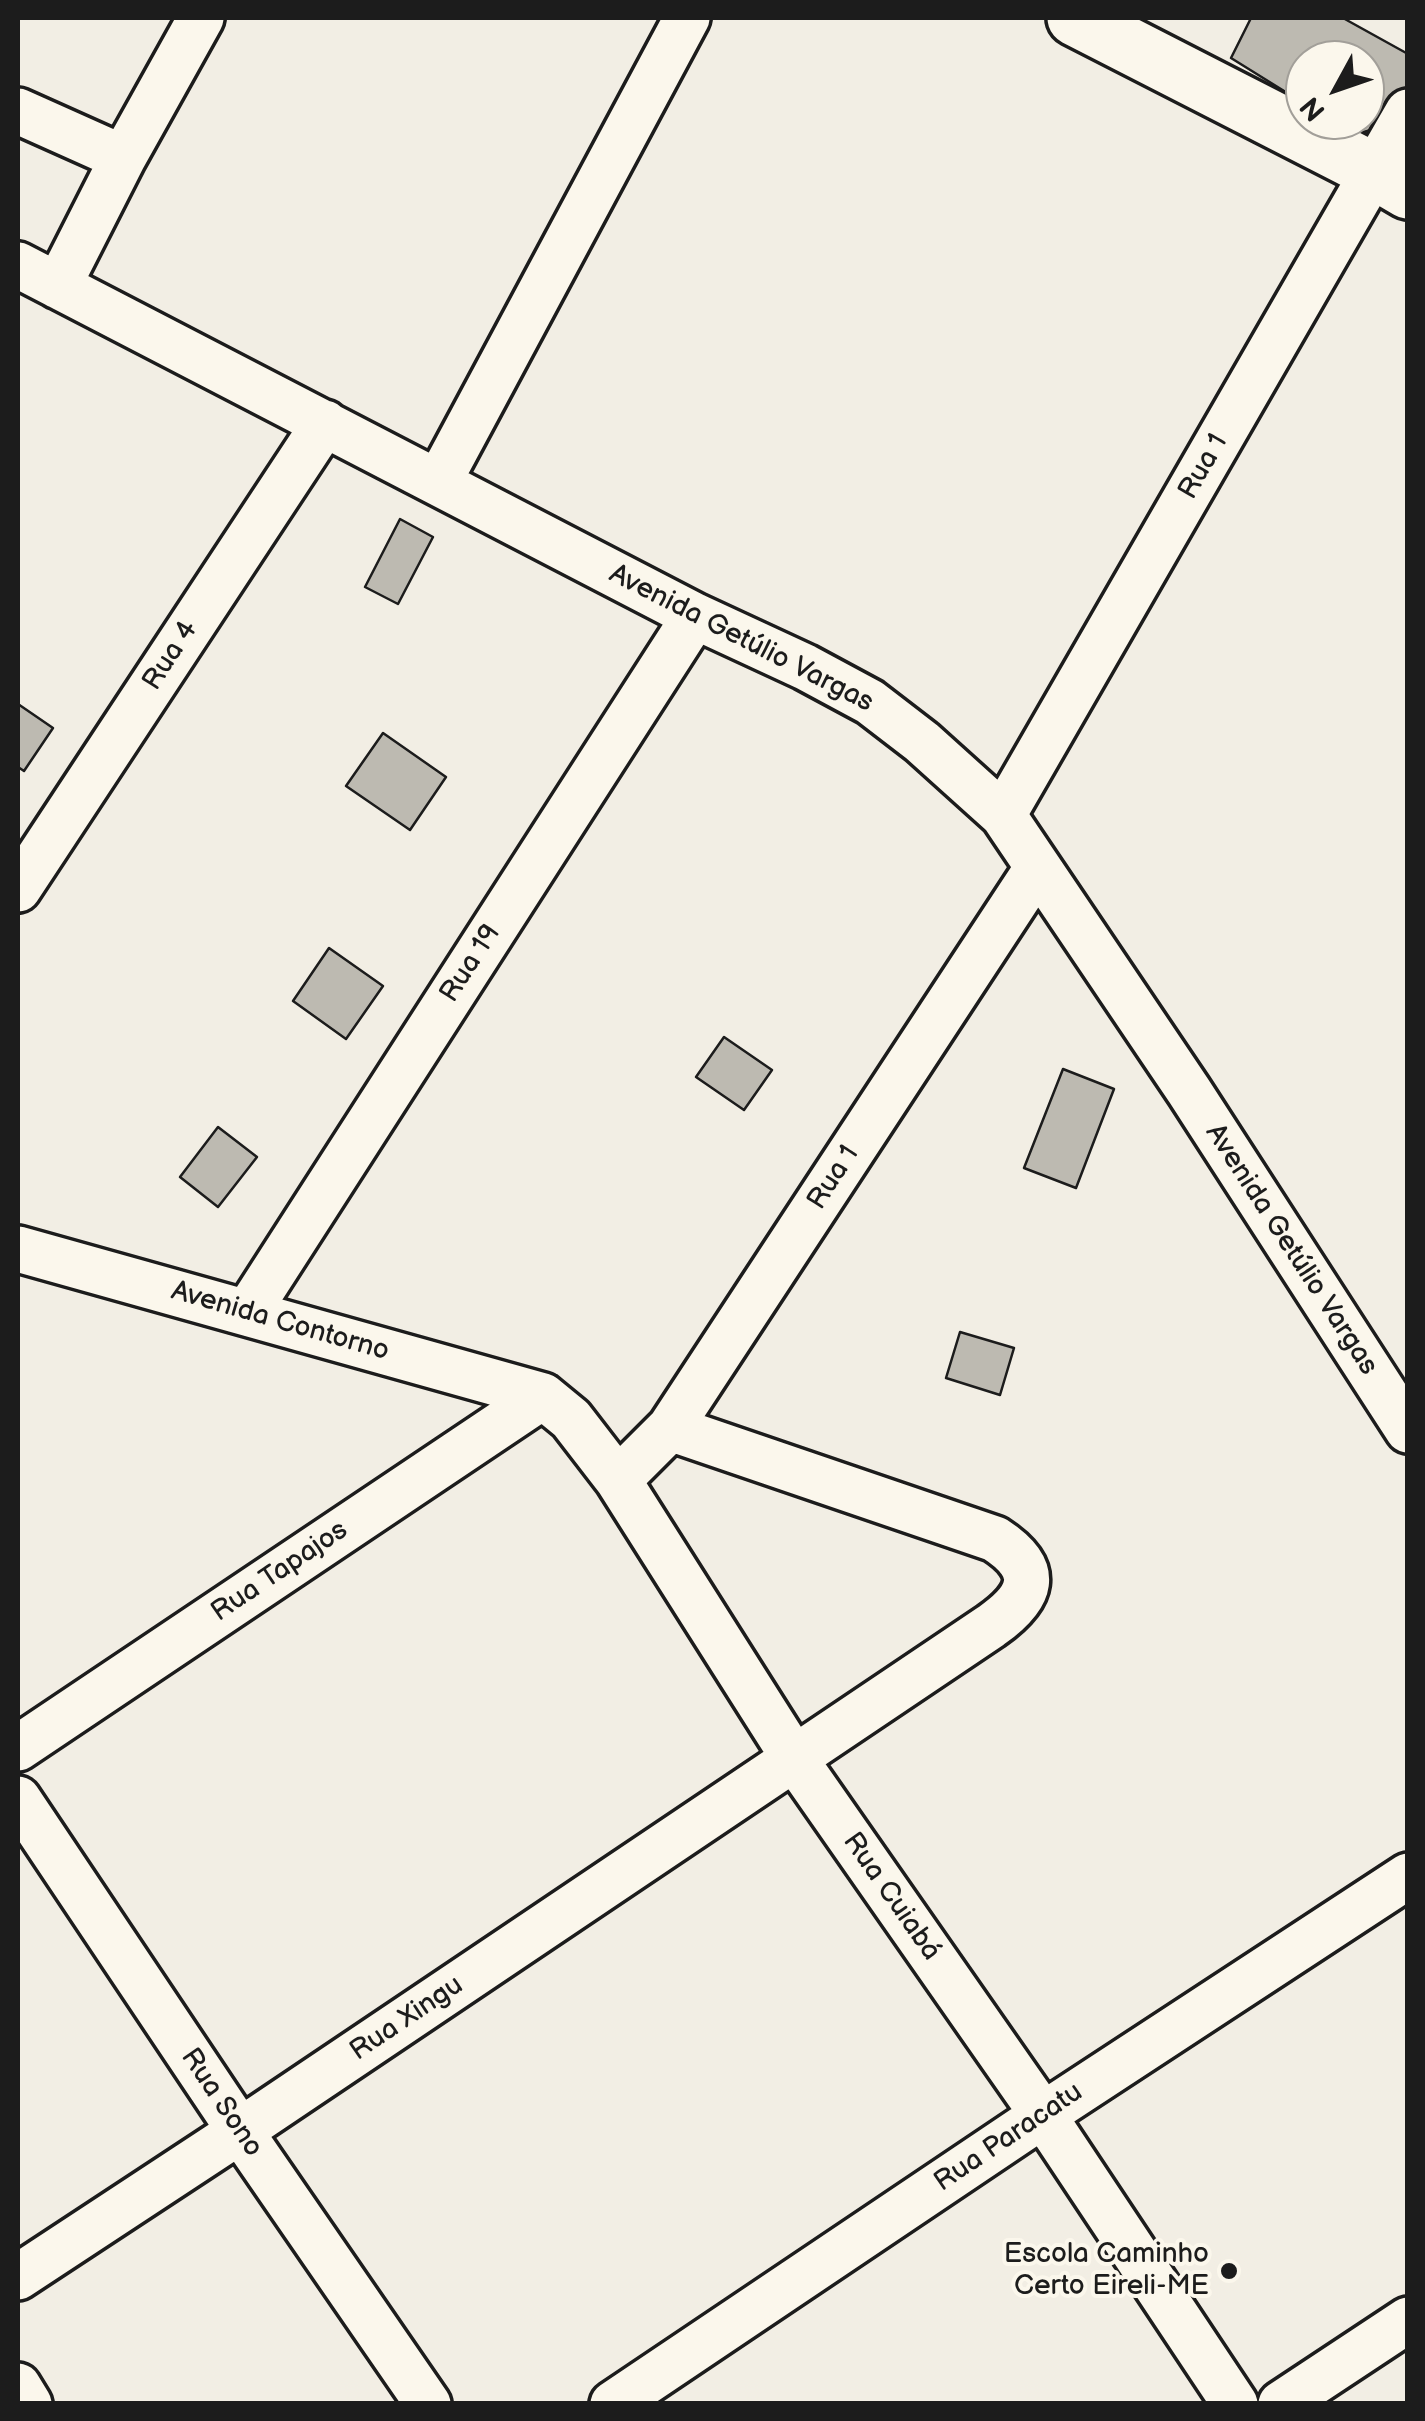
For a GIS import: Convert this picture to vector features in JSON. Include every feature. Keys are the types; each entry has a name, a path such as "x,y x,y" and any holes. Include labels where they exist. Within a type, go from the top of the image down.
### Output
{"street":[{"path":"58,286 123,158 202,18"},
{"path":"439,481 687,18"},
{"path":"1075,18 1391,181"},
{"path":"18,111 123,158"},
{"name":"Rua 1","path":"1003,815 1391,181 1408,112"},
{"name":"Avenida Getúlio Vargas","path":"18,266 695,616 805,667 870,702 936,754 1003,815 1189,1091 1392,1376 1408,1430"},
{"name":"Rua 4","path":"18,889 325,423"},
{"name":"Rua 19","path":"247,1313 695,616"},
{"name":"Rua 1","path":"618,1480 670,1428 1038,867"},
{"name":"Avenida Contorno","path":"18,1249 542,1396"},
{"name":"Rua Cuiabá","path":"542,1396 571,1418 618,1480 794,1758 1043,2115 1234,2404"},
{"name":"Rua Tapajos","path":"18,1748 542,1396"},
{"name":"Rua Xingu","path":"18,2277 240,2132 1019,1604 1028,1582 1025,1569 1017,1555 995,1539 670,1428"},
{"name":"Rua Sono","path":"18,1799 240,2132 428,2404"},
{"name":"Rua Paracatu","path":"613,2404 1408,1876"},
{"path":"1280,2404 1408,2320"},
{"path":"18,2386 30,2404"}],"building":[{"path":"1251,18 1343,18 1383,40 1285,40 1285,92 1231,58"},
{"path":"1385,41 1408,54 1408,87 1387,125"},
{"path":"400,519 433,537 398,604 365,587"},
{"path":"18,704 53,728 24,771 18,767"},
{"path":"383,733 446,777 410,830 346,786"},
{"path":"329,948 383,986 346,1039 293,1001"},
{"path":"724,1037 772,1070 744,1110 696,1077"},
{"path":"1063,1069 1114,1089 1076,1188 1024,1168"},
{"path":"218,1127 257,1157 218,1207 180,1177"},
{"path":"960,1332 1014,1348 1000,1395 946,1378"}],"place":[{"name":"Escola Caminho Certo Eireli-ME","path":"1229,2271"}]}
